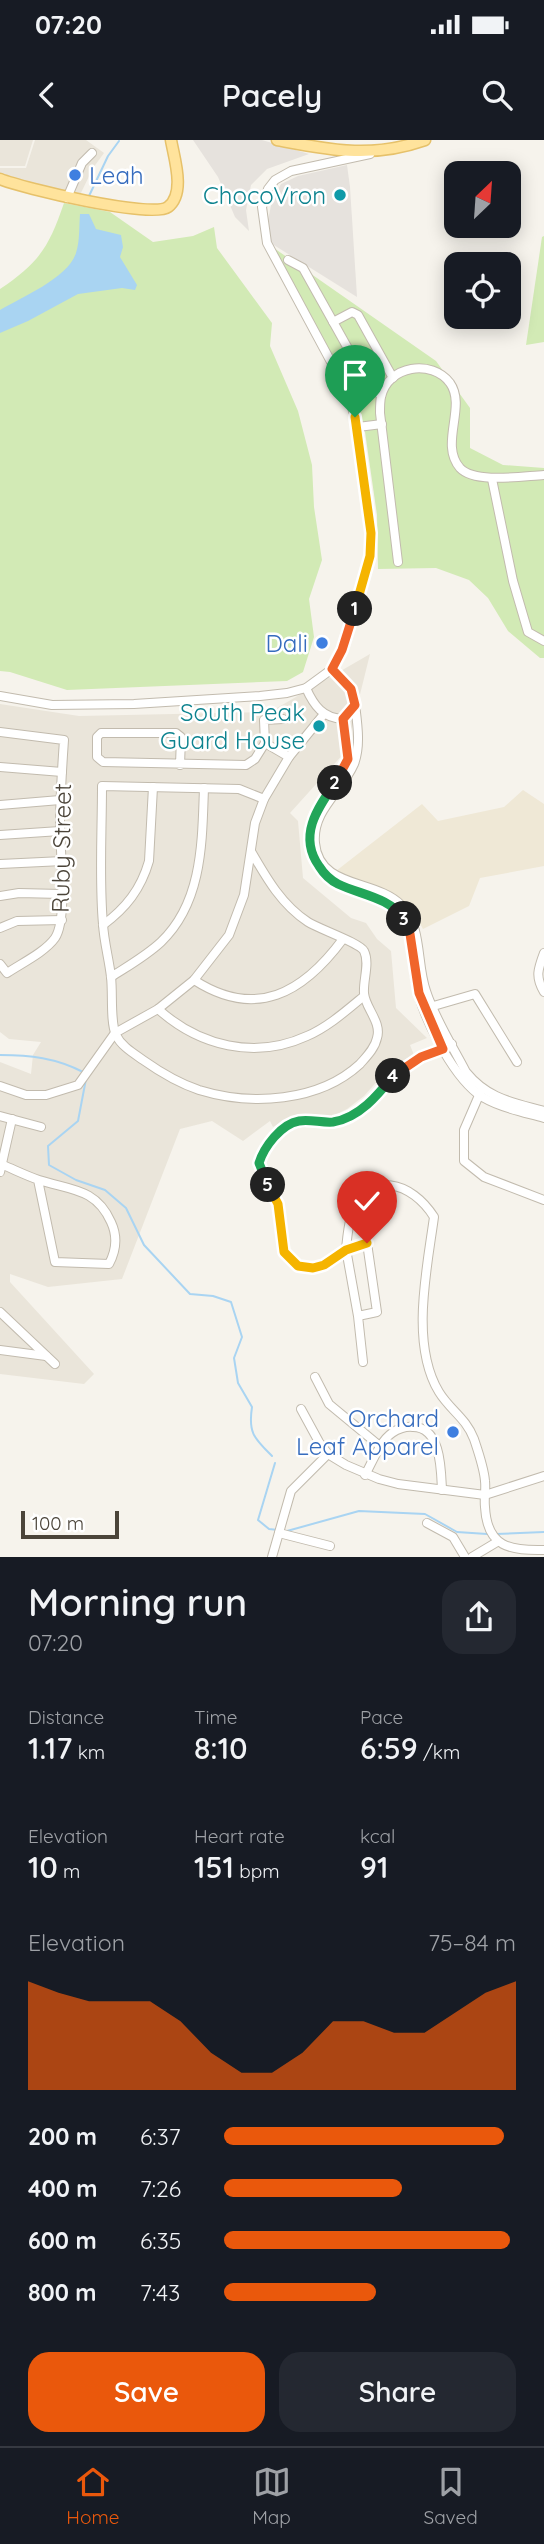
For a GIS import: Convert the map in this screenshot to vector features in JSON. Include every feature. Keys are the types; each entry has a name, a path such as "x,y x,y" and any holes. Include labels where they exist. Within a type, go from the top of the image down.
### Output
{"main road":[{"path":"0,180 67,198 144,210 162,210 168,207 177,191 171,140"},
{"path":"277,140 375,153 425,140"}],"street":[{"path":"67,198 82,163 92,153"},
{"path":"0,696 52,705 134,704 287,694 306,688 332,669 342,650 370,556 370,523 358,427 343,384 267,243 262,207 271,184 291,171 375,153"},
{"path":"288,261 303,268 360,370 381,396"},
{"path":"333,322 352,312 358,315 393,378"},
{"path":"398,562 381,396 393,378 418,368 433,370 444,377 454,389 456,396 453,446 457,463 467,473 492,479 544,475"},
{"path":"358,427 382,424"},
{"path":"492,479 520,610 528,632 544,641"},
{"path":"332,669 351,689 358,746 349,773 327,803 316,824 315,848 319,858 333,874 393,898 409,914 416,933 428,1008"},
{"path":"306,688 311,700 324,714 343,719"},
{"path":"355,705 343,719 348,759 311,822 310,848 314,860 329,878 398,910 410,934 415,979 428,1008 448,1046 481,1092 504,1106 544,1118"},
{"path":"0,1086 26,1095 46,1095 78,1085 115,1033 158,1009 194,980 229,934 244,895 255,823 264,799 289,757 324,714"},
{"path":"180,765 181,737 176,733 101,733 97,737 97,757 103,762 180,765 246,765 255,759 265,743 264,720 283,719"},
{"name":"Ruby Street","path":"0,732 64,740 60,800 62,919 55,937 42,950 7,973 0,964"},
{"path":"265,743 289,757"},
{"path":"0,766 62,772"},
{"path":"252,853 270,883 292,911 326,932 364,949 364,996 378,1027 378,1035 366,1057 337,1082 282,1097 238,1097 201,1090 176,1081 121,1044 115,1033 111,977 103,925 102,786 239,789 264,799"},
{"path":"103,925 130,901 146,873 153,787"},
{"path":"111,977 163,941 184,909 195,882 201,853 204,788"},
{"path":"0,805 60,800"},
{"path":"0,835 60,831"},
{"path":"0,864 63,860"},
{"path":"0,897 19,893 61,894"},
{"path":"0,928 17,921 62,919"},
{"path":"194,980 210,990 245,999 281,994 311,977 343,939"},
{"path":"544,953 537,971 537,981 544,992"},
{"path":"428,1008 475,994 517,1062"},
{"path":"158,1009 171,1021 203,1039 253,1049 283,1045 309,1035 364,996"},
{"path":"358,1316 377,1312 367,1243 346,1250 334,1260 313,1268 298,1266 284,1252 278,1204 259,1163 263,1151 292,1123 333,1122 352,1115 371,1102 394,1074 421,1057 448,1046"},
{"path":"481,1092 544,1111"},
{"path":"481,1092 464,1130 464,1161 484,1177 544,1200"},
{"path":"0,1115 41,1127"},
{"path":"12,1119 1,1169 68,1186 92,1197 106,1209 114,1229 116,1251 109,1264 55,1262 38,1180"},
{"path":"363,1362 346,1250 351,1218 358,1203 375,1186 391,1184 411,1192 435,1217 423,1313 430,1369 438,1391 450,1407 465,1420 474,1438 485,1480 488,1528 496,1541 520,1554 544,1550"},
{"path":"0,1312 55,1364"},
{"path":"0,1350 46,1356"},
{"path":"315,1377 329,1404 382,1447"},
{"path":"301,1409 328,1454 365,1475 398,1484 485,1495 544,1476"},
{"path":"365,1475 391,1433 407,1426 421,1427 437,1447 442,1490"},
{"path":"272,1557 291,1492 328,1454"},
{"path":"427,1523 453,1536 465,1557"},
{"path":"279,1532 330,1546"},
{"path":"472,1557 496,1541"}],"shaded area":[{"path":"0,140 33,140 25,166 0,166"},
{"path":"35,140 86,140 104,153 93,168 79,197 0,174 0,168 26,168"},
{"path":"193,140 262,140 309,154 267,169 251,185 246,210 249,231 235,217 218,177"},
{"path":"347,165 357,297 269,242 268,220 272,201 281,184 298,176"},
{"path":"370,654 346,751 290,813 298,821 303,878 351,918 366,923 377,939 391,951 396,1008 427,1038 410,1045 414,1055 390,1067 364,1096 331,1117 294,1116 273,1127 270,1121 243,1141 212,1121 180,1129 122,1279 48,1287 10,1274 10,1282 94,1374 84,1384 0,1374 0,1062 31,1074 33,1055 41,1042 9,1039 0,1032 0,704 79,716 270,712"},
{"path":"523,790 544,804 544,866 480,878 469,906 423,929 412,909 336,871 422,804 438,821 504,807"}],"green space":[{"path":"64,203 110,212 153,242 193,236 214,227 217,248 272,323 270,346 298,411 312,465 314,507 322,560 309,599 314,637 303,672 287,681 67,690 0,671 0,289 24,271 41,253"},
{"path":"544,236 544,342 526,345 542,237"},
{"path":"271,246 436,361 470,408 470,448 503,465 544,468 544,658 540,658 508,631 488,598 469,580 436,568 378,569 377,515 364,425 351,391"}],"water":[{"path":"80,214 89,214 96,229 121,235 123,247 120,257 137,285 135,290 122,288 78,294 0,333 0,310 54,279 71,262 78,244"}],"waterway":[{"path":"89,196 108,156 119,141"},
{"path":"0,1055 43,1058 83,1072"},
{"path":"86,1079 78,1121 48,1146 49,1165 76,1180 105,1190 126,1208 144,1245 190,1294 213,1296 231,1302 242,1337 234,1358 238,1383 252,1407 251,1423 254,1434 272,1456"},
{"path":"275,1463 258,1520 269,1529 278,1530"},
{"path":"287,1531 359,1511 425,1514 457,1532 487,1534"},
{"path":"496,1534 544,1532"}],"place":[{"name":"Leah","path":"75,175"},
{"name":"ChocoVron","path":"340,195"},
{"name":"Dali","path":"322,643"},
{"name":"South Peak Guard House","path":"319,726"},
{"name":"Orchard Leaf Apparel","path":"453,1432"}],"route":[{"path":"355,417 368,502 370,556 342,650 332,669 351,689 355,705 343,719 348,759 311,822 310,848 314,860 329,878 383,901 398,910 405,920 413,951 415,979 424,1010 443,1049 421,1057 394,1074 371,1102 352,1115 333,1122 292,1123 263,1151 259,1163 263,1177 278,1204 284,1252 298,1266 313,1268 324,1265 346,1250 367,1243"}]}
